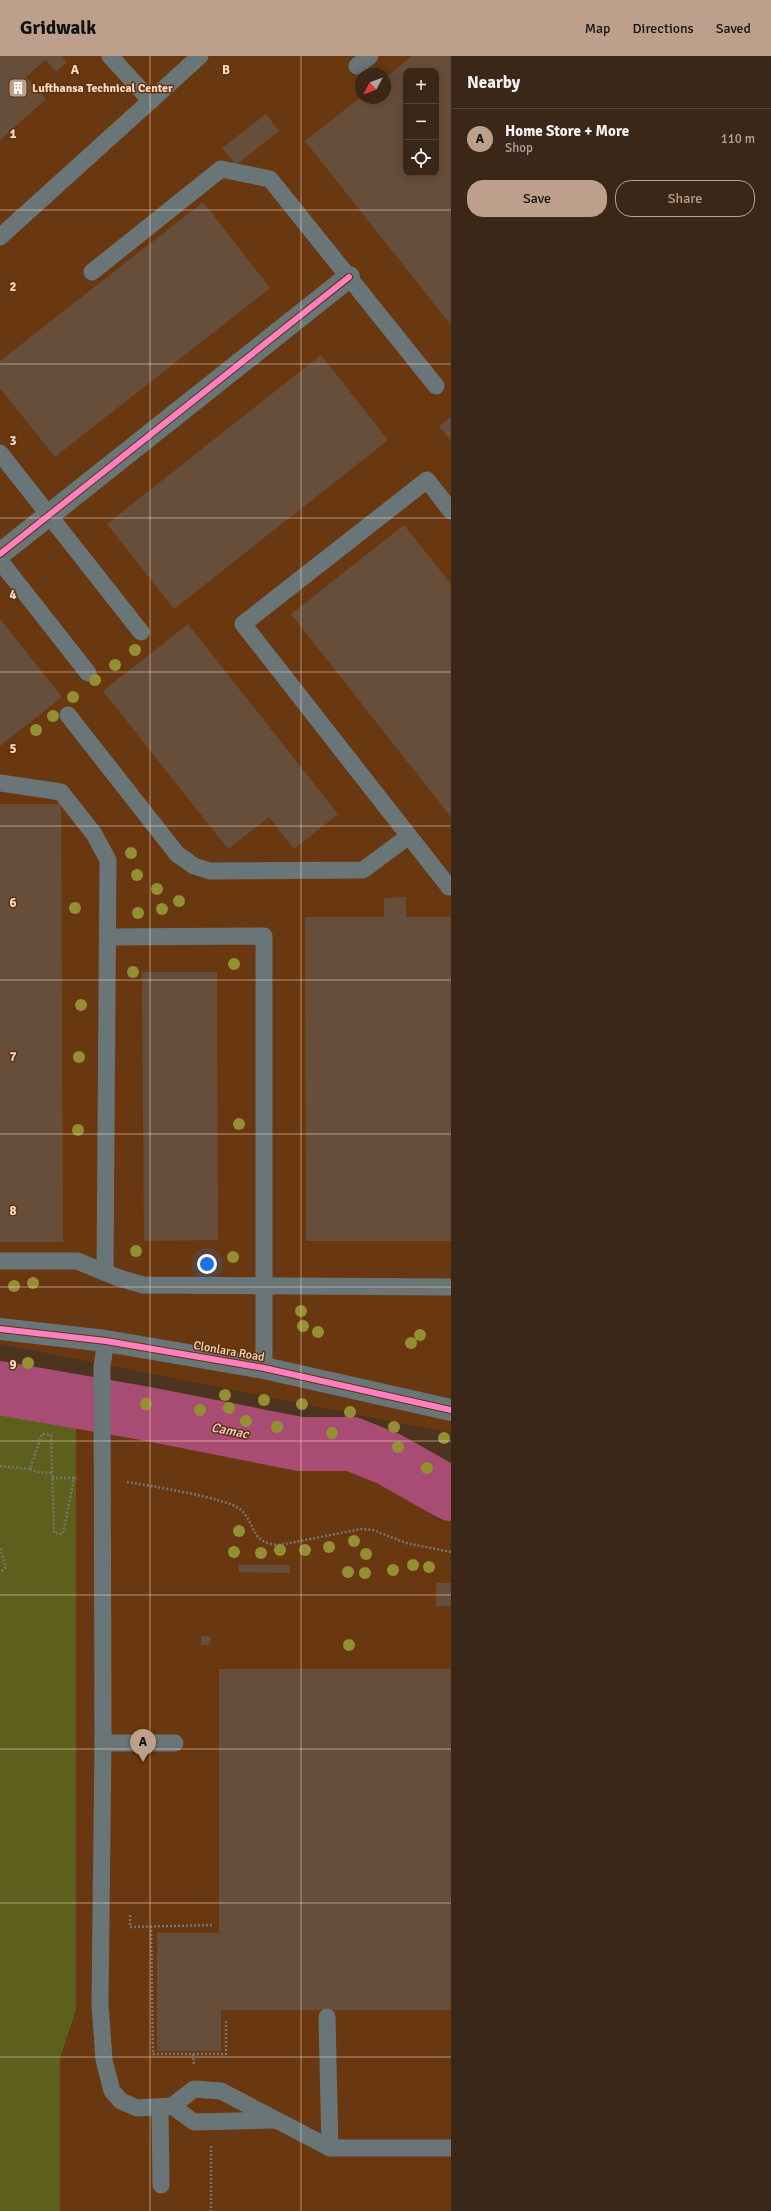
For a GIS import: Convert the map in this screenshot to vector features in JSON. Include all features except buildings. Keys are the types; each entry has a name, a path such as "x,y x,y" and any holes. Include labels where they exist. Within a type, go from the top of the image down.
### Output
{"street":[{"path":"0,554 349,277"},
{"name":"Clonlara Road","path":"0,1329 106,1341 264,1368 451,1410"}],"lane":[{"path":"110,56 151,101"},
{"path":"0,237 200,56"},
{"path":"92,272 221,169 270,179 436,386"},
{"path":"0,453 141,632"},
{"path":"451,511 427,480 243,624 410,836 448,887 451,887"},
{"path":"0,561 88,673"},
{"path":"68,715 177,854 194,866 210,871 363,870 410,836"},
{"path":"0,783 61,792 94,834 108,860 105,1272"},
{"path":"108,937 264,936 264,1368"},
{"path":"0,1261 77,1261 143,1285 451,1287"},
{"path":"106,1341 102,1382 103,1743 100,2004 104,2060 112,2091 121,2101 137,2108 166,2107 194,2122 277,2120"},
{"path":"103,1743 175,1743"},
{"path":"327,2017 330,2148"},
{"path":"166,2107 194,2089 221,2091 330,2148 451,2148"},
{"path":"161,2185 166,2107"}],"path":[{"path":"30,1469 42,1434 51,1435 54,1533 63,1534 74,1478"},
{"path":"0,1466 52,1473"},
{"path":"52,1478 103,1480 136,1484 223,1501 240,1509 258,1537 267,1545 280,1545 361,1529 373,1530 406,1544 451,1552"},
{"path":"0,1548 6,1567 0,1573"},
{"path":"130,1915 130,1927 212,1925"},
{"path":"152,1926 153,2054 226,2054 226,2021"}],"shaded area":[{"path":"0,56 451,56 451,1433 0,1344"},
{"path":"0,1381 73,1389 76,1417 76,2010 60,2058 60,2211 0,2211"},
{"path":"76,1417 119,1423 196,1445 381,1465 402,1489 438,1520 451,1520 451,2211 60,2211 60,2058 76,2010"}],"waterway":[{"name":"Camac","path":"0,1388 143,1413 300,1444 352,1444 389,1459 451,1494"}],"cycle path":[{"path":"0,554 349,277"},
{"path":"0,1329 106,1341 264,1368 451,1410"}],"place":[{"name":"Lufthansa Technical Center","path":"18,88"},
{"name":"Home Store + More","path":"143,1762"}]}
